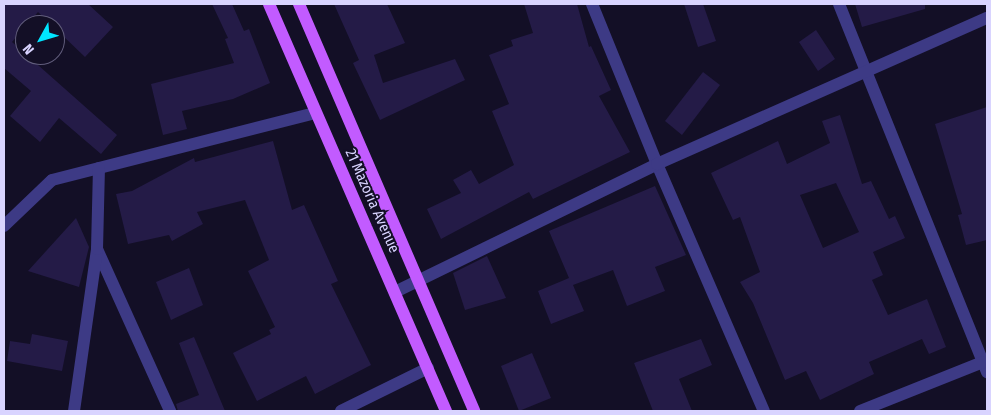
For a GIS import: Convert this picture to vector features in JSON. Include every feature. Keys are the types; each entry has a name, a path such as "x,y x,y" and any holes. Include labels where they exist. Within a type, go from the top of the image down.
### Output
{"main road":[{"name":"21 Mazoria Avenue","path":"269,4 446,411"},
{"name":"21 Mazoria Avenue","path":"299,4 474,411"}],"street":[{"path":"592,4 657,164 764,411"},
{"path":"839,4 985,367 860,411"},
{"path":"395,292 657,164 987,18"},
{"path":"4,226 52,180 315,113"},
{"path":"74,411 97,249 99,168"},
{"path":"97,249 170,411"},
{"path":"341,411 428,368"}],"building":[{"path":"4,4 88,4 113,27 85,57 65,38 65,15 41,15 38,12 35,15 15,15 15,39 12,42 15,45 15,65 38,65 117,135 101,154 59,118 40,142 10,116 31,91 4,68"},
{"path":"212,4 232,4 244,31 249,29 270,83 233,99 182,111 187,129 163,135 151,84 234,63 225,39 228,38"},
{"path":"334,4 387,4 405,43 374,55 383,83 455,59 465,80 380,120 353,63 359,60"},
{"path":"524,4 577,4 589,47 591,46 611,90 599,96 630,152 533,199 529,192 441,239 427,209 461,193 453,180 471,170 479,184 514,165 492,111 509,104 489,55 513,46 511,40 533,33"},
{"path":"684,4 703,4 716,41 698,47"},
{"path":"855,4 925,4 925,9 862,27"},
{"path":"816,30 835,59 818,71 799,42"},
{"path":"703,72 720,85 682,135 665,121"},
{"path":"987,107 987,240 966,245 958,215 962,214 935,124"},
{"path":"840,115 862,184 871,181 889,219 895,216 905,238 873,252 883,275 872,280 888,315 927,299 946,347 929,354 922,339 869,362 874,374 820,400 806,371 785,380 753,303 740,282 760,272 740,217 733,220 711,173 778,141 787,164 830,143 822,121","holes":["836,183 859,232 823,248 800,195"]},
{"path":"273,141 292,210 304,205 338,281 331,284 371,365 315,394 306,376 257,401 233,353 271,334 269,330 275,327 248,271 269,260 245,200 197,212 203,224 172,241 169,235 128,244 116,194 132,191 194,158 195,162"},
{"path":"655,186 686,255 655,267 665,291 627,306 613,270 573,285 584,311 551,324 538,291 569,278 549,231"},
{"path":"76,218 89,247 79,287 28,271"},
{"path":"487,256 506,298 465,310 453,273"},
{"path":"189,268 203,305 171,320 156,282"},
{"path":"32,334 68,341 62,371 7,361 10,341 30,344"},
{"path":"194,337 225,411 178,411 176,404 199,395 179,343"},
{"path":"701,339 712,365 679,379 692,411 653,411 634,363"},
{"path":"532,353 551,398 519,411 501,366"}]}
